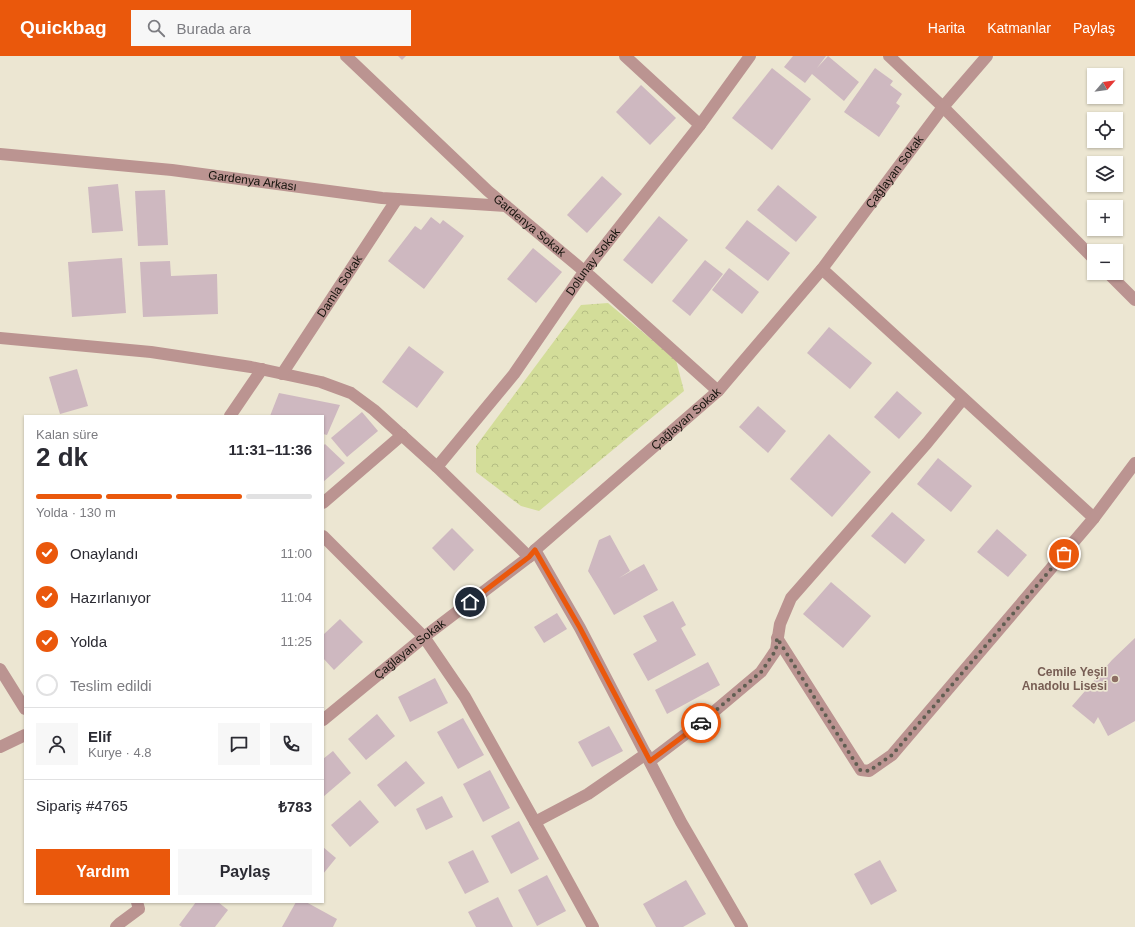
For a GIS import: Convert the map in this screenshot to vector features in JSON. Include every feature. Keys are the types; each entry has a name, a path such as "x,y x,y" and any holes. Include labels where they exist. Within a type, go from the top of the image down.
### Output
{"street":[{"name":"Gardenya Sokak","path":"346,56 488,191 584,272 718,391"},
{"path":"625,56 700,125"},
{"name":"Dolunay Sokak","path":"438,467 514,374 584,272 700,125 750,56"},
{"path":"889,56 943,107 1087,252"},
{"name":"Çağlayan Sokak","path":"324,719 424,637 532,553 718,391 822,269 943,107 987,56"},
{"name":"Gardenya Arkası","path":"0,154 172,170 382,198 506,206"},
{"name":"Damla Sokak","path":"282,374 397,199"},
{"path":"822,269 1094,518"},
{"path":"1115,280 1135,300"},
{"path":"0,338 151,352 262,369 321,382 352,393 374,410 532,553 580,628 681,822 742,927"},
{"path":"231,415 262,369"},
{"path":"535,822 588,794 648,758 704,720 761,672 776,650 780,624 791,598 927,443 963,399"},
{"path":"324,502 402,435"},
{"path":"777,638 860,770 869,771 892,755 1094,518 1135,463"},
{"path":"324,539 424,637 465,697 593,927"},
{"path":"0,668 24,707"},
{"path":"0,747 24,735"},
{"path":"120,926 139,909 137,903"}],"green space":[{"path":"608,303 676,360 684,391 539,511 521,506 476,472 476,446 581,305"}],"building":[{"path":"398,56 406,56 402,60"},
{"path":"793,56 826,56 817,68 828,56 859,82 844,101 812,74 805,83 784,67"},
{"path":"772,68 811,99 772,150 732,118"},
{"path":"875,68 893,81 890,85 902,94 896,103 900,106 879,137 844,112"},
{"path":"641,85 676,118 650,145 616,112"},
{"path":"602,176 622,194 587,233 567,215"},
{"path":"118,184 123,231 92,233 88,187"},
{"path":"778,185 817,217 796,242 757,210"},
{"path":"165,190 168,245 138,246 135,191"},
{"path":"659,216 688,240 652,284 623,260"},
{"path":"431,217 440,224 443,220 464,236 424,289 388,261 415,226 421,230"},
{"path":"747,220 790,253 768,281 725,248"},
{"path":"533,248 562,272 536,303 507,279"},
{"path":"122,258 126,313 72,317 68,262"},
{"path":"705,260 723,274 690,316 672,301"},
{"path":"170,261 171,276 217,274 218,314 143,317 140,262"},
{"path":"729,268 759,292 742,314 712,290"},
{"path":"829,327 872,363 850,389 807,353"},
{"path":"409,346 444,372 417,408 382,382"},
{"path":"77,369 88,406 60,414 49,377"},
{"path":"897,391 922,413 899,439 874,417"},
{"path":"279,393 340,405 327,435 324,434 324,415 270,415"},
{"path":"758,406 786,431 768,453 739,427"},
{"path":"362,412 378,431 347,457 331,438"},
{"path":"829,434 871,472 832,517 790,479"},
{"path":"325,444 345,463 324,481"},
{"path":"938,458 972,486 951,512 917,484"},
{"path":"892,512 925,540 905,564 871,536"},
{"path":"452,528 474,550 454,571 432,548"},
{"path":"997,529 1027,555 1008,577 977,552"},
{"path":"610,535 630,571 619,578 644,564 658,590 614,615 588,571 599,540"},
{"path":"831,582 871,616 843,648 803,614"},
{"path":"673,601 686,625 681,628 696,655 648,681 633,654 657,641 643,616"},
{"path":"557,613 567,629 544,643 534,627"},
{"path":"340,619 363,642 334,670 324,659 324,634"},
{"name":"Cemile Yeşil Anadolu Lisesi","path":"1135,638 1135,721 1108,736 1098,717 1094,724 1072,706 1112,660"},
{"path":"708,662 720,685 667,714 655,690"},
{"path":"435,678 448,703 410,722 398,697"},
{"path":"377,714 395,736 366,760 348,739"},
{"path":"463,718 484,755 458,769 437,732"},
{"path":"609,726 623,751 592,767 578,742"},
{"path":"333,751 351,773 324,796 324,758"},
{"path":"406,761 425,783 395,807 377,785"},
{"path":"490,770 510,808 483,822 463,784"},
{"path":"442,796 453,817 426,830 416,809"},
{"path":"360,800 379,822 350,847 331,825"},
{"path":"519,821 539,859 511,874 491,836"},
{"path":"324,848 336,858 324,873"},
{"path":"473,850 489,882 465,894 448,862"},
{"path":"880,860 897,891 871,905 854,874"},
{"path":"547,875 566,911 537,926 518,890"},
{"path":"686,880 706,914 683,927 656,927 643,904"},
{"path":"498,897 513,927 476,927 468,912"},
{"path":"195,903 219,903 228,910 215,927 182,927 179,925"},
{"path":"295,903 308,903 337,919 333,927 282,927"}],"way so far":[{"path":"701,723 761,672 776,650 777,638 860,770 869,771 892,755 1064,554"}],"place":[{"name":"Cemile Yeşil Anadolu Lisesi","path":"1115,679"}],"route":[{"path":"470,602 529,557 535,550 580,628 650,761 701,723"}]}
